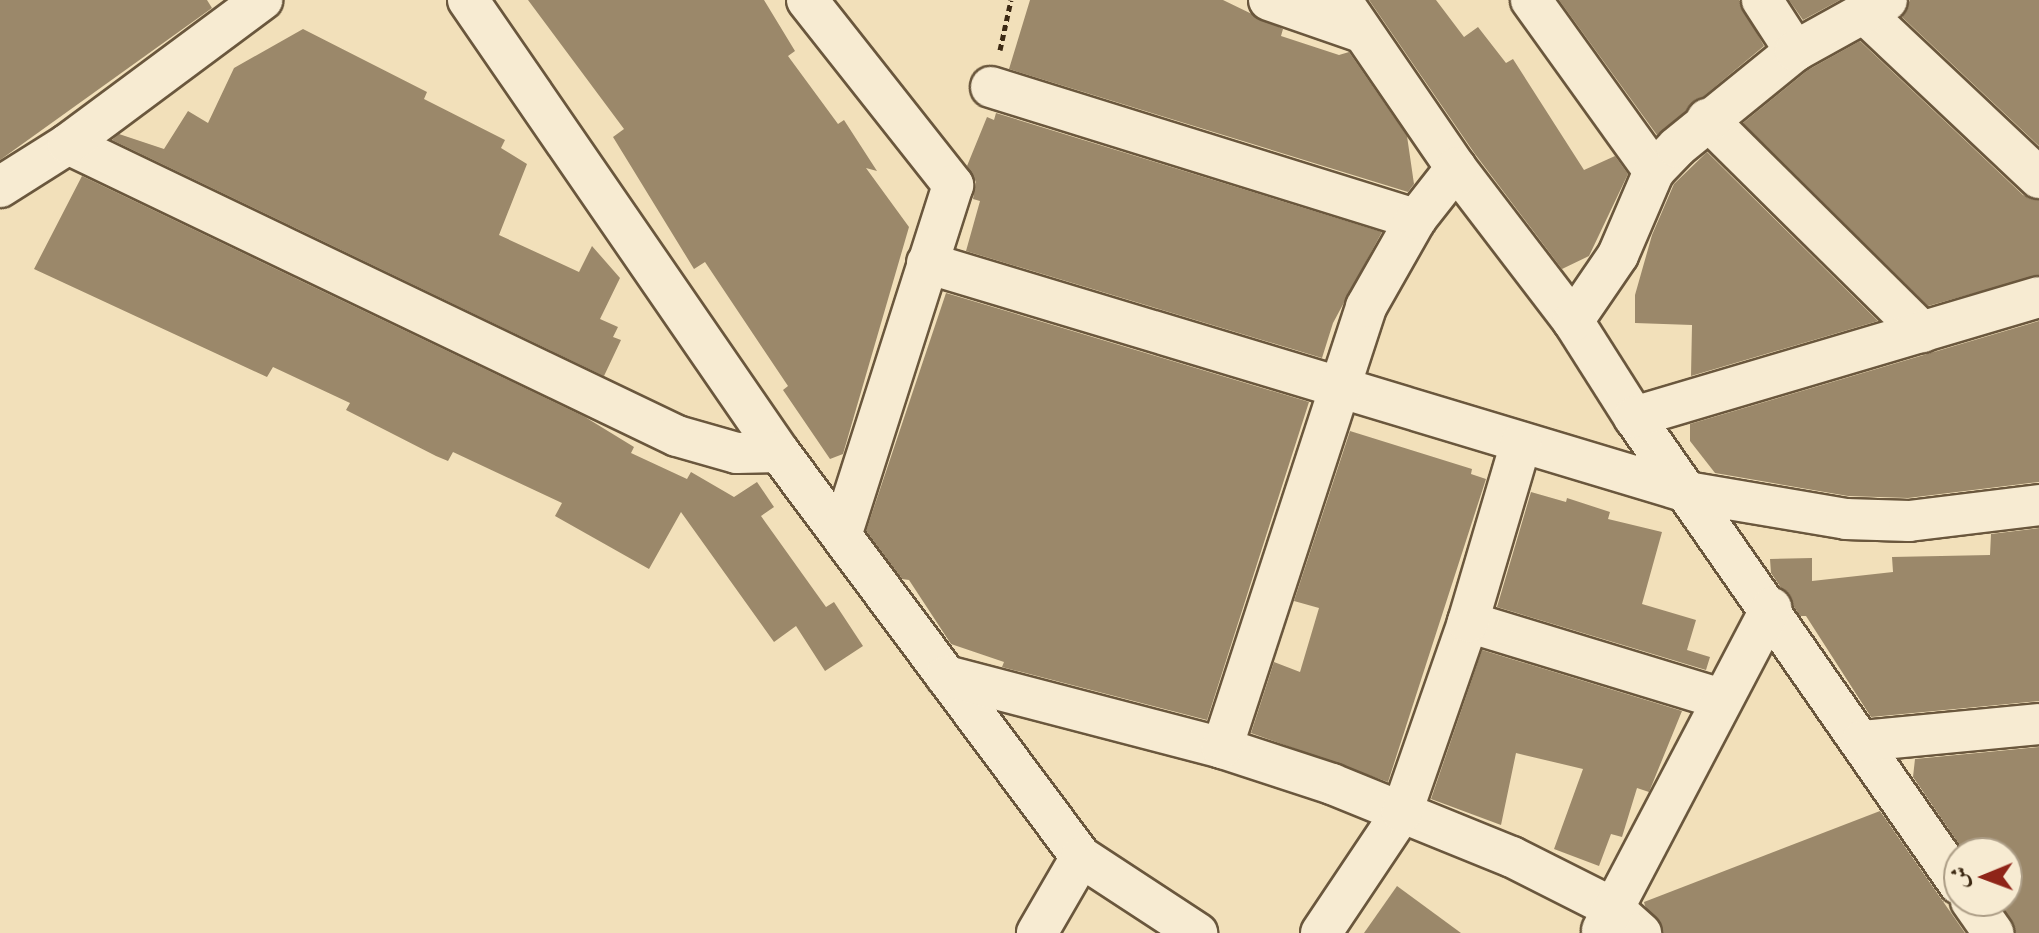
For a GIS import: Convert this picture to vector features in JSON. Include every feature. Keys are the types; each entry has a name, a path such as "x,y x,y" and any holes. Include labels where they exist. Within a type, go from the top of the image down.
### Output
{"street":[{"path":"0,187 68,144 262,0"},
{"path":"468,0 779,452 1081,857 1197,933"},
{"path":"807,0 953,185 841,535"},
{"path":"1269,0 1351,16 1456,168 1573,321 1634,417 1771,608 1943,860"},
{"path":"1531,0 1654,171"},
{"path":"1762,0 1795,51"},
{"path":"1573,321 1618,255 1654,171 1707,119 1795,51 1876,7 2039,178"},
{"path":"991,87 1416,219"},
{"path":"1707,119 1922,332"},
{"path":"68,144 677,436 737,453 779,452"},
{"path":"1222,748 1336,388 1366,307 1416,219 1456,168"},
{"path":"927,263 1687,492 1846,519 1909,521 2039,505"},
{"path":"1634,417 2039,297"},
{"path":"1321,933 1402,812 1468,622 1521,443"},
{"path":"946,676 1222,748 1402,812 1512,857 1618,925 1721,699 1771,608"},
{"path":"1468,622 1721,699"},
{"path":"1862,741 2039,724"},
{"path":"1037,933 1081,857"}],"building":[{"path":"0,0 207,0 212,8 0,160"},
{"path":"528,0 764,0 795,51 788,56 838,124 844,120 877,171 866,168 909,227 843,454 830,459 783,390 788,386 705,262 694,269 613,137 624,129"},
{"path":"1030,0 1223,0 1283,29 1281,36 1339,55 1349,52 1407,136 1414,184 1408,192 1009,69"},
{"path":"1369,0 1436,0 1464,37 1478,27 1506,63 1513,59 1584,170 1615,156 1628,174 1589,256 1562,269 1475,154"},
{"path":"1559,0 1739,0 1764,46 1657,135"},
{"path":"1789,0 1840,0 1803,20"},
{"path":"1910,0 2039,0 2039,146 1902,17"},
{"path":"303,29 427,92 424,99 505,140 501,148 527,164 499,235 579,272 592,246 620,278 600,319 618,327 613,337 621,340 604,376 112,140 119,134 164,149 188,111 208,123 234,68"},
{"path":"1860,41 2023,195 2039,200 2039,275 1928,306 1743,123 1808,70"},
{"path":"996,113 1382,232 1333,323 1322,358 966,251 980,201 973,199 976,182 967,166 987,117 994,120"},
{"path":"1707,152 1878,321 1691,376 1692,325 1635,323 1635,295 1652,235 1674,184"},
{"path":"82,176 585,417 634,447 631,453 687,479 691,472 734,497 757,482 774,507 761,516 826,607 834,602 863,646 825,671 796,626 774,642 681,512 649,569 555,516 562,503 453,452 448,461 436,456 346,410 350,403 273,367 267,377 34,269"},
{"path":"946,293 1309,402 1207,720 1002,667 1004,662 951,644 909,580 902,579 866,531"},
{"path":"2039,321 2039,482 1908,498 1848,496 1715,473 1690,441 1690,424"},
{"path":"1350,431 1472,469 1471,474 1486,479 1388,782 1251,733 1274,662 1300,672 1319,608 1294,601"},
{"path":"1531,492 1566,502 1567,498 1610,512 1608,519 1662,532 1642,604 1696,620 1687,650 1710,657 1706,670 1497,607"},
{"path":"2039,528 2039,701 1871,717 1806,616 1800,616 1771,573 1770,559 1812,558 1812,581 1893,572 1892,557 1990,555 1991,534"},
{"path":"1482,650 1682,711 1649,792 1637,788 1622,837 1611,834 1599,866 1554,849 1583,769 1516,753 1501,825 1431,799"},
{"path":"2039,747 2039,933 2016,933 2008,917 2023,917 2023,837 1954,837 1913,777 1915,759"},
{"path":"1880,811 1943,901 1943,917 1954,917 1965,933 1663,933 1644,902"},
{"path":"1397,886 1461,933 1364,933"}]}
